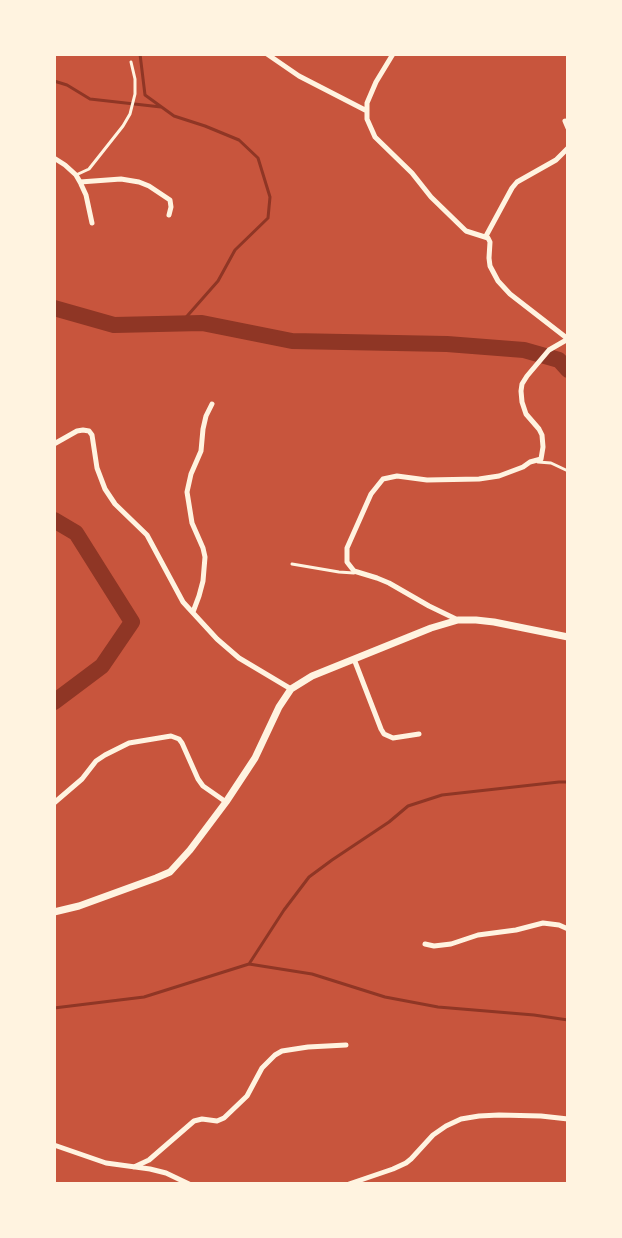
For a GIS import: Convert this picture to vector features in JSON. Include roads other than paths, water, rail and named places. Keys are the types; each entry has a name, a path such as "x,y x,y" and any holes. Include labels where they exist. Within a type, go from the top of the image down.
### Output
{"street":[{"path":"267,54 299,76 367,111"},
{"path":"393,54 367,103 370,128 375,136 412,172 431,197 466,231 486,236"},
{"path":"565,121 568,128"},
{"path":"486,236 517,182 556,160 568,148"},
{"path":"54,158 76,175 86,195 92,223"},
{"path":"80,182 121,179 139,182 170,200 169,215"},
{"path":"458,620 389,583 351,568 346,562 347,548 371,494 383,479 397,476 427,480 479,480 499,476 541,459 542,435 526,414 522,402 522,384 549,350 568,339 510,294 498,281 490,266 490,242 486,236"},
{"path":"193,612 200,596 205,557 192,523 187,492 191,474 201,451 205,422 212,404"},
{"path":"54,444 77,431 89,431 92,435 97,468 105,489 115,504 147,535 183,602 216,639 239,658 291,688"},
{"path":"54,912 79,906 170,872 190,850 226,802 255,758 279,707 291,688 312,676 431,628 458,620 494,622 568,637"},
{"path":"354,659 384,734 393,738 419,734"},
{"path":"54,803 82,779 96,761 112,751 129,743 171,736 182,743 203,786 226,802"},
{"path":"425,944 434,946 451,944 478,935 516,930 543,923 559,924 568,929"},
{"path":"134,1167 156,1155 194,1121 202,1119 218,1121 224,1118 247,1096 262,1068 275,1055 282,1051 308,1047 346,1045"},
{"path":"350,1184 406,1163 433,1135 461,1119 499,1115 568,1119"},
{"path":"54,1145 106,1163 166,1173 189,1184"}],"lane":[{"path":"76,175 89,169 130,114 135,94 135,79 131,62"},
{"path":"530,462 551,463 568,471"},
{"path":"292,564 359,573"}],"waterway":[{"path":"140,54 145,95 174,116 239,140 258,158 270,197 268,218 235,250 218,281 181,323"},
{"path":"54,81 67,85 90,99 161,107"},
{"path":"54,308 114,325 202,323 292,341 447,344 524,350 559,360 568,370"},
{"path":"54,520 76,533 132,622 102,666 54,702"},
{"path":"54,1008 144,997 249,964 284,910 309,877 389,822 408,806 442,795 568,782"},
{"path":"249,964 312,974 385,997 438,1007 568,1020"}]}
